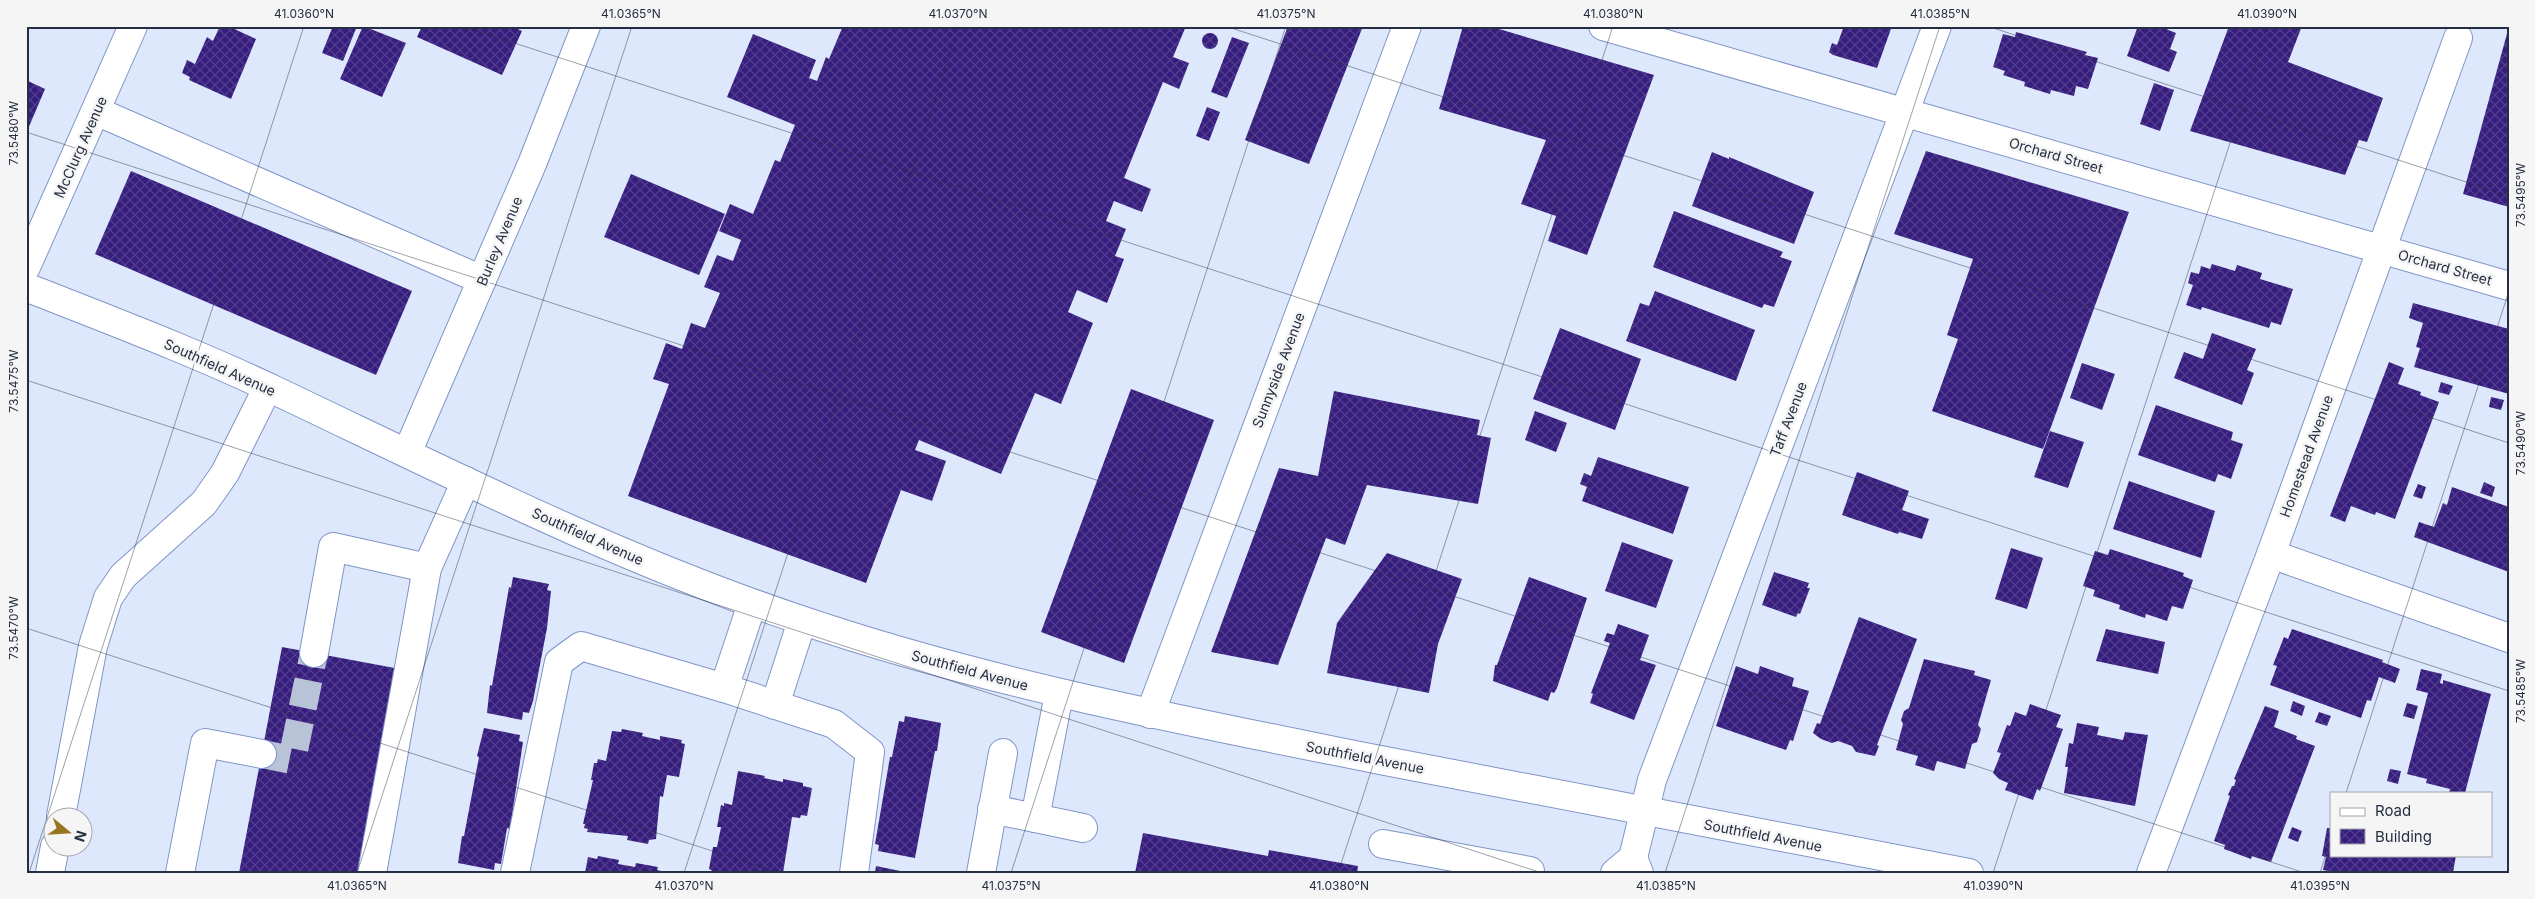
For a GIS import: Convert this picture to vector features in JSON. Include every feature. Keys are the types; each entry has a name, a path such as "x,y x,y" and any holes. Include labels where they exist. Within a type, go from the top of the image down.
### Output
{"street":[{"name":"McClurg Avenue","path":"26,267 133,26"},
{"name":"Burley Avenue","path":"407,453 532,164 586,26"},
{"name":"Sunnyside Avenue","path":"1150,714 1407,26"},
{"name":"Orchard Street","path":"1603,26 2509,286"},
{"name":"Taff Avenue","path":"1629,868 1652,780 1937,26"},
{"name":"Homestead Avenue","path":"2151,873 2271,554 2458,38"},
{"path":"96,111 482,280"},
{"name":"Southfield Avenue","path":"26,287 140,332 268,387 466,481 618,550 752,604 802,621 948,665 1059,694 1150,714 1643,812 1969,873"},
{"path":"63,806 93,646 108,598 123,576 204,503 225,473 268,387"},
{"path":"372,873 427,568 466,481"},
{"path":"314,653 333,547 427,568"},
{"path":"2271,554 2509,638"},
{"path":"724,688 752,604"},
{"path":"775,705 802,621"},
{"path":"516,873 559,662 581,646 724,688 834,724 870,752 854,873"},
{"path":"1035,818 1059,694"},
{"path":"180,873 205,743 262,754"},
{"path":"981,873 1003,753"},
{"path":"992,809 1083,828"},
{"path":"1383,844 1530,871 1530,873"},
{"path":"50,873 53,856"}],"building":[{"path":"220,26 228,26 256,39 231,99 189,80 190,77 182,73 187,60 195,64 207,37 213,41"},
{"path":"333,26 357,26 343,61 322,53"},
{"path":"363,26 406,43 382,97 340,79"},
{"path":"422,26 512,26 522,31 502,75 417,37"},
{"path":"843,26 1186,26 1173,57 1189,63 1179,89 1163,82 1124,178 1151,189 1142,212 1114,201 1106,221 1126,229 1115,256 1124,259 1107,303 1077,290 1068,312 1093,323 1061,404 1035,393 1001,474 919,440 915,450 946,461 932,501 901,490 866,583 628,496 669,384 653,379 666,343 682,349 691,323 705,328 720,293 704,287 717,255 733,261 741,240 719,231 730,204 753,214 775,160 780,162 795,125 727,97 753,34 816,60 809,78 817,81 826,57 829,59"},
{"path":"1288,26 1363,26 1309,164 1245,140"},
{"path":"1463,26 1489,26 1654,75 1587,255 1548,241 1556,216 1521,204 1546,140 1439,109"},
{"path":"1844,26 1892,26 1877,68 1833,55 1829,52 1832,43 1837,45"},
{"path":"2138,26 2159,26 2176,33 2170,49 2177,52 2169,72 2127,56"},
{"path":"2229,26 2302,26 2288,62 2383,98 2367,142 2359,140 2345,175 2190,131"},
{"path":"2509,31 2509,207 2463,194"},
{"path":"2016,32 2087,52 2085,55 2098,58 2088,89 2076,86 2074,96 2051,90 2050,94 2024,86 2025,82 2003,75 2005,71 1993,67 2003,34 2015,37"},
{"path":"1207,33 1213,33 1218,38 1216,47 1207,49 1202,44 1202,38"},
{"path":"1232,37 1249,43 1227,98 1211,92"},
{"path":"26,80 45,89 28,129 26,128"},
{"path":"2154,83 2174,90 2160,131 2140,124"},
{"path":"1207,107 1220,112 1209,141 1196,136"},
{"path":"1926,151 2129,212 2043,449 1932,411 1958,339 1947,335 1973,259 1894,234"},
{"path":"1712,152 1729,159 1729,157 1814,192 1794,244 1692,206"},
{"path":"131,171 412,291 376,375 95,254"},
{"path":"631,174 725,214 699,275 604,237"},
{"path":"1674,211 1783,252 1780,257 1792,261 1774,307 1764,304 1762,308 1653,267"},
{"path":"2212,264 2235,271 2237,265 2262,273 2260,279 2293,289 2281,325 2271,322 2269,328 2202,307 2201,310 2186,305 2193,285 2188,283 2191,272 2199,274 2201,266 2210,269"},
{"path":"1655,291 1755,330 1736,381 1626,341 1640,303 1649,306"},
{"path":"2413,303 2509,329 2509,394 2414,367 2420,348 2416,347 2423,323 2409,318"},
{"path":"1560,328 1641,359 1615,430 1533,399"},
{"path":"2212,333 2256,349 2247,370 2254,373 2242,405 2174,378 2184,352 2203,359"},
{"path":"2389,362 2404,368 2398,384 2421,392 2420,395 2439,402 2395,519 2376,512 2375,515 2351,506 2345,522 2330,516"},
{"path":"2082,363 2115,374 2102,410 2070,398"},
{"path":"2441,382 2453,386 2449,395 2438,392"},
{"path":"1131,389 1214,420 1124,663 1041,632"},
{"path":"1334,391 1480,420 1477,435 1491,438 1478,504 1367,485 1345,545 1326,538 1278,665 1211,652 1279,468 1318,476"},
{"path":"2491,397 2504,400 2501,410 2489,407"},
{"path":"2156,405 2233,432 2231,440 2243,444 2231,479 2218,474 2215,482 2138,455"},
{"path":"1535,411 1567,423 1556,452 1525,440"},
{"path":"2050,431 2084,442 2068,488 2034,477"},
{"path":"1598,457 1689,487 1673,534 1582,501 1587,487 1580,484 1584,473 1591,476"},
{"path":"1857,472 1909,491 1902,510 1929,519 1922,539 1899,532 1898,534 1842,515"},
{"path":"2129,481 2215,511 2201,558 2113,529"},
{"path":"2484,482 2495,487 2492,497 2480,493"},
{"path":"2418,484 2426,487 2422,499 2413,496"},
{"path":"2452,487 2509,507 2509,572 2414,537 2419,522 2434,527 2443,503 2447,505"},
{"path":"1622,542 1673,560 1656,608 1605,591"},
{"path":"2011,548 2043,558 2027,609 1995,599"},
{"path":"2110,549 2184,573 2183,576 2193,580 2183,609 2172,606 2167,621 2146,614 2145,618 2119,609 2120,605 2093,596 2095,590 2083,586 2095,551 2108,555"},
{"path":"1387,553 1462,579 1438,644 1429,693 1327,673 1337,623"},
{"path":"1774,572 1809,583 1807,588 1810,588 1800,614 1798,613 1796,617 1762,605"},
{"path":"513,577 549,584 547,590 551,591 547,628 533,701 529,713 523,712 522,720 487,713 490,685 492,686 509,587 511,588"},
{"path":"1529,577 1587,598 1557,688 1554,693 1551,692 1548,701 1493,681 1495,665 1497,665"},
{"path":"1859,617 1917,639 1877,745 1879,746 1875,756 1856,752 1852,746 1838,741 1832,743 1821,739 1813,733 1817,723 1820,724"},
{"path":"1618,624 1649,635 1640,660 1656,665 1634,720 1590,703 1593,694 1591,693 1610,643 1604,641 1607,633 1614,635"},
{"path":"2106,629 2165,642 2158,674 2096,661"},
{"path":"2292,629 2383,660 2382,662 2400,669 2395,683 2379,677 2371,701 2367,700 2361,718 2270,685 2277,666 2273,665 2284,637 2288,639"},
{"path":"282,647 400,669 361,873 239,873"},
{"path":"1924,659 1975,671 1974,675 1991,680 1978,725 1981,729 1977,742 1972,744 1965,769 1937,761 1934,771 1915,765 1918,756 1896,750 1903,724 1901,720 1904,711 1909,708"},
{"path":"1736,666 1758,674 1760,666 1794,678 1792,686 1809,691 1793,741 1790,740 1786,750 1716,726"},
{"path":"2421,669 2442,674 2440,683 2443,684 2443,680 2491,694 2465,792 2449,792 2450,789 2426,783 2427,779 2407,774 2428,693 2416,690"},
{"path":"2293,701 2305,706 2302,716 2290,711"},
{"path":"2407,703 2418,706 2414,719 2403,716"},
{"path":"2030,704 2061,715 2056,727 2063,729 2040,791 2037,789 2033,800 2005,790 2008,783 1999,779 1993,773 2001,753 1997,752 2007,725 2010,726 2015,712 2026,716"},
{"path":"2265,706 2279,711 2274,727 2297,736 2296,739 2315,746 2271,862 2252,856 2251,859 2224,849 2225,845 2214,841 2230,796 2228,795 2236,780 2234,779"},
{"path":"2319,712 2331,716 2327,726 2315,722"},
{"path":"905,716 941,723 915,858 878,851 879,845 875,844 890,757 892,757 899,721 904,722"},
{"path":"2077,723 2099,727 2097,735 2123,740 2125,732 2148,735 2135,806 2064,793 2068,767 2065,767 2069,743 2073,744"},
{"path":"484,728 520,735 519,741 523,742 510,829 507,828 501,864 495,863 494,870 458,863 479,757 477,756"},
{"path":"622,729 643,733 642,736 660,740 660,736 682,740 681,743 685,744 679,777 667,775 663,797 660,796 656,839 649,840 648,844 627,840 628,836 587,832 588,829 584,828 585,824 583,824 593,780 591,780 594,763 597,763 598,759 606,761 612,731 621,732"},
{"path":"2390,769 2401,771 2398,784 2387,781"},
{"path":"738,771 765,776 764,778 783,782 783,779 803,783 803,786 812,788 807,816 801,815 800,818 792,817 783,873 716,873 709,869 713,847 717,847 721,827 717,827 721,805 724,806 724,803 732,805"},
{"path":"2292,827 2302,831 2298,842 2288,838"},
{"path":"2327,828 2330,828 2330,856 2456,856 2453,873 2339,873 2323,870 2326,857 2322,856"},
{"path":"1143,833 1268,856 1269,850 1358,866 1357,873 1135,873"},
{"path":"598,856 619,860 618,864 635,867 636,863 658,867 657,870 661,871 661,873 585,873 588,857 597,859"},
{"path":"876,866 905,872 905,873 875,873"}],"tunnel":[{"path":"262,754 292,760 314,653"}]}
